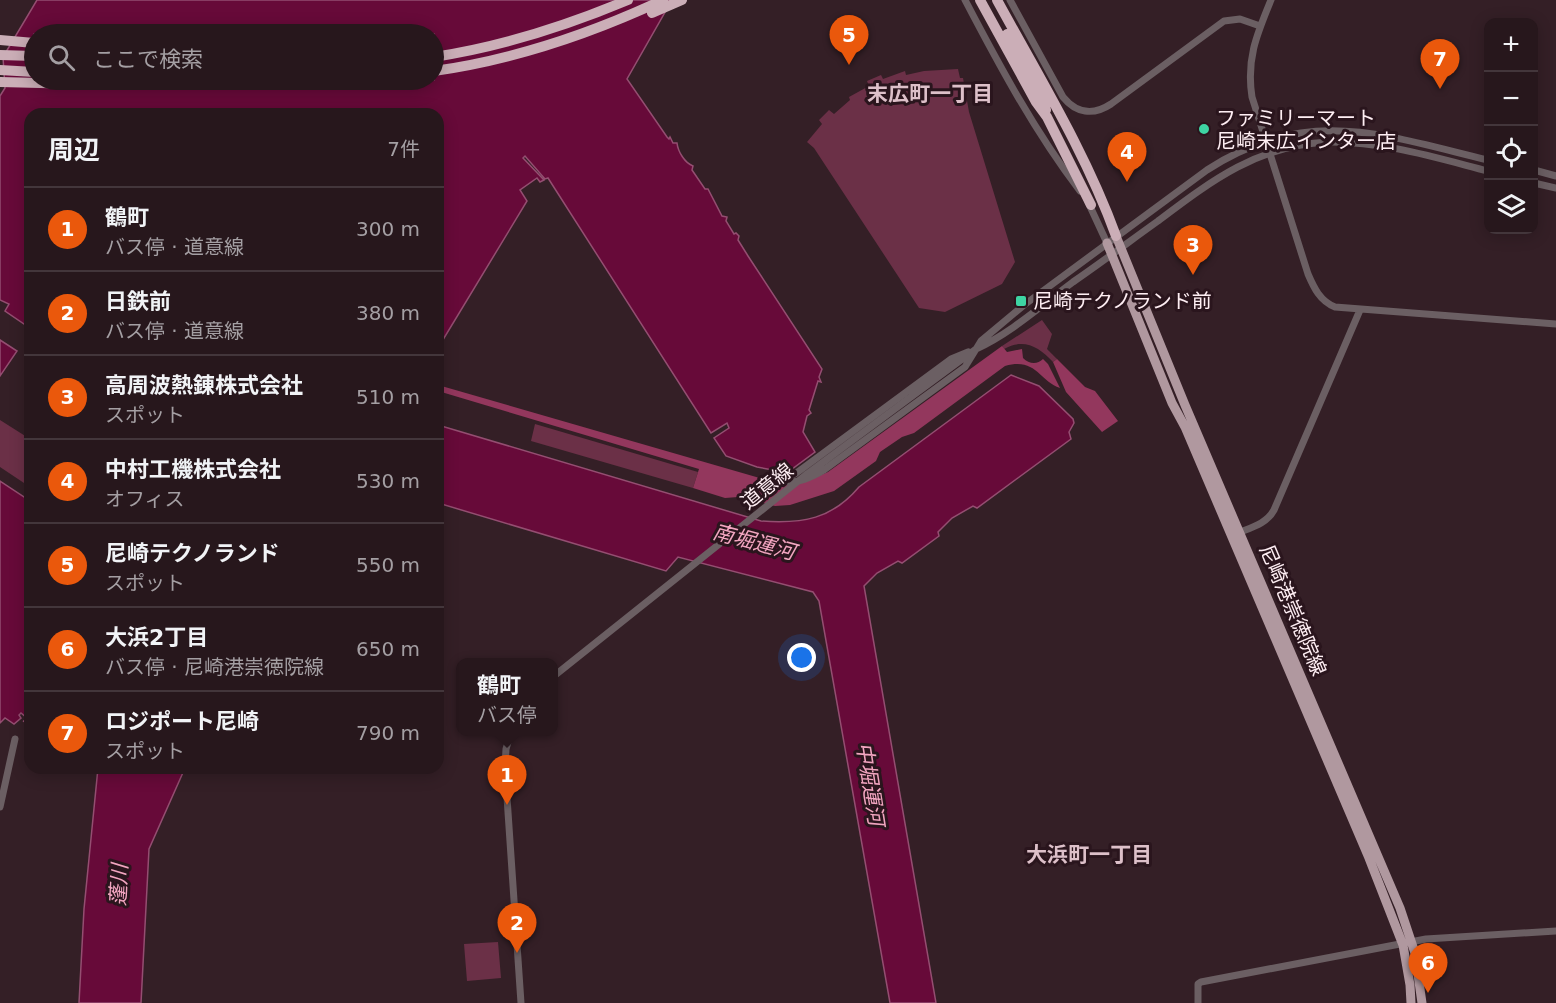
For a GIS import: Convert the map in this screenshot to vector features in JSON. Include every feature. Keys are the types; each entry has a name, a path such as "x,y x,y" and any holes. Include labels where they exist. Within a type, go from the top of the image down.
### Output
{"highway":[{"path":"574,21 615,0"},
{"path":"444,55 507,41 574,21 628,0"},
{"path":"520,53 579,35 663,0"},
{"path":"444,69 547,49 580,40 682,0"},
{"path":"980,0 1096,184 1112,240"},
{"path":"988,0 1043,98"},
{"path":"998,0 1043,98 1047,117 1091,206"},
{"path":"0,40 24,42"},
{"path":"0,55 24,56"},
{"path":"0,70 24,71"},
{"path":"0,82 24,83"}],"main road":[{"name":"尼崎港崇徳院線","path":"1112,240 1121,248 1185,405 1392,887 1408,944 1411,1003"},
{"name":"尼崎港崇徳院線","path":"1112,240 1112,254 1172,403 1185,427 1369,858 1418,967 1422,1003"}],"street":[{"path":"965,0 1007,78 1064,170 1091,206 1112,240"},
{"path":"1010,0 1063,97 1070,105 1084,111 1102,110 1111,105 1224,21 1240,19 1260,26"},
{"path":"1271,0 1251,52 1250,86 1264,141 1313,287 1327,304 1360,310 1556,324"},
{"name":"道意線","path":"976,349 981,341 1015,313 1221,160 1264,141 1311,131 1337,129 1396,138 1484,159"},
{"name":"道意線","path":"558,673 807,474 976,349 990,343 1029,316 1214,180 1239,165 1269,153 1310,144 1359,143 1396,149 1484,170"},
{"path":"1538,172 1556,176"},
{"path":"1538,184 1556,188"},
{"path":"1240,532 1259,525 1274,510 1360,310"},
{"path":"976,349 965,368 824,470 808,478 783,482 778,479 780,475 795,474 951,359 976,349"},
{"path":"510,736 506,749 505,768 521,1003"},
{"path":"0,807 15,739"},
{"path":"1198,1003 1198,984 1201,982 1446,937 1556,931"}],"shaded area":[{"path":"958,69 960,78 963,78 969,112 1015,262 1002,284 945,312 919,308 814,148 807,142 822,124 819,120 829,110 834,114 850,100 849,97 869,86 867,81 881,75 883,79 905,71 906,75 924,71"},
{"path":"1042,320 1052,334 1047,349 1057,359 1053,362 1037,348 1025,344 1004,349 1002,346"},
{"path":"1002,346 1007,352 1022,349 1023,358 1030,363 1043,359 1060,388 1030,367 1015,364 1005,366 914,433 902,437 880,452 876,461 834,491 790,505 775,506 738,497 725,498 693,488 699,469 444,393 444,387 784,485 828,472"},
{"path":"1057,359 1085,387 1095,391 1118,421 1102,432 1066,392 1053,362"},
{"path":"0,420 24,435 24,483 0,467"},
{"path":"535,424 698,472 693,488 531,441"},
{"path":"498,942 501,978 467,981 464,944"}],"water":[{"path":"37,0 672,0 627,79 667,137 669,139 670,137 673,143 677,143 682,157 693,166 692,170 705,189 708,189 722,216 727,217 726,221 734,234 739,236 738,240 822,369 819,377 821,382 818,381 809,410 811,413 807,416 803,432 815,452 792,469 778,471 757,467 726,456 714,438 729,428 727,423 711,433 548,178 545,179 525,156 523,158 544,180 540,182 537,178 520,190 527,201 444,338 444,108 24,108 24,324 5,311 9,304 0,300 0,96 5,88 3,57"},
{"path":"0,340 17,351 0,376"},
{"path":"1011,375 1039,386 1073,419 1074,423 1069,432 1071,439 977,508 973,506 952,518 938,532 939,536 902,563 898,561 877,573 864,586 936,1003 890,1003 819,601 813,592 678,557 666,571 444,505 444,427 761,521 790,521 816,517 838,506 859,487"},
{"path":"0,481 24,497 24,716 21,713 19,715 21,718 14,724 5,718 0,723"},
{"name":"蓬川","path":"97,774 182,774 149,849 141,1003 79,1003 84,909"}],"place":[{"name":"尼崎テクノランド","path":"849,65"},
{"name":"ロジポート尼崎","path":"1440,89"},
{"name":"ファミリーマート 尼崎末広インター店","path":"1204,129"},
{"name":"中村工機株式会社","path":"1127,182"},
{"name":"高周波熱錬株式会社","path":"1193,275"},
{"name":"尼崎テクノランド前","path":"1021,301"},
{"name":"鶴町","path":"507,805"},
{"name":"日鉄前","path":"517,953"},
{"name":"大浜2丁目","path":"1428,993"}],"district":[{"name":"末広町一丁目","path":"930,94"},
{"name":"大浜町一丁目","path":"1089,855"}],"water label":[{"name":"南堀運河","path":"754,542"},
{"name":"中堀運河","path":"870,784"}]}
